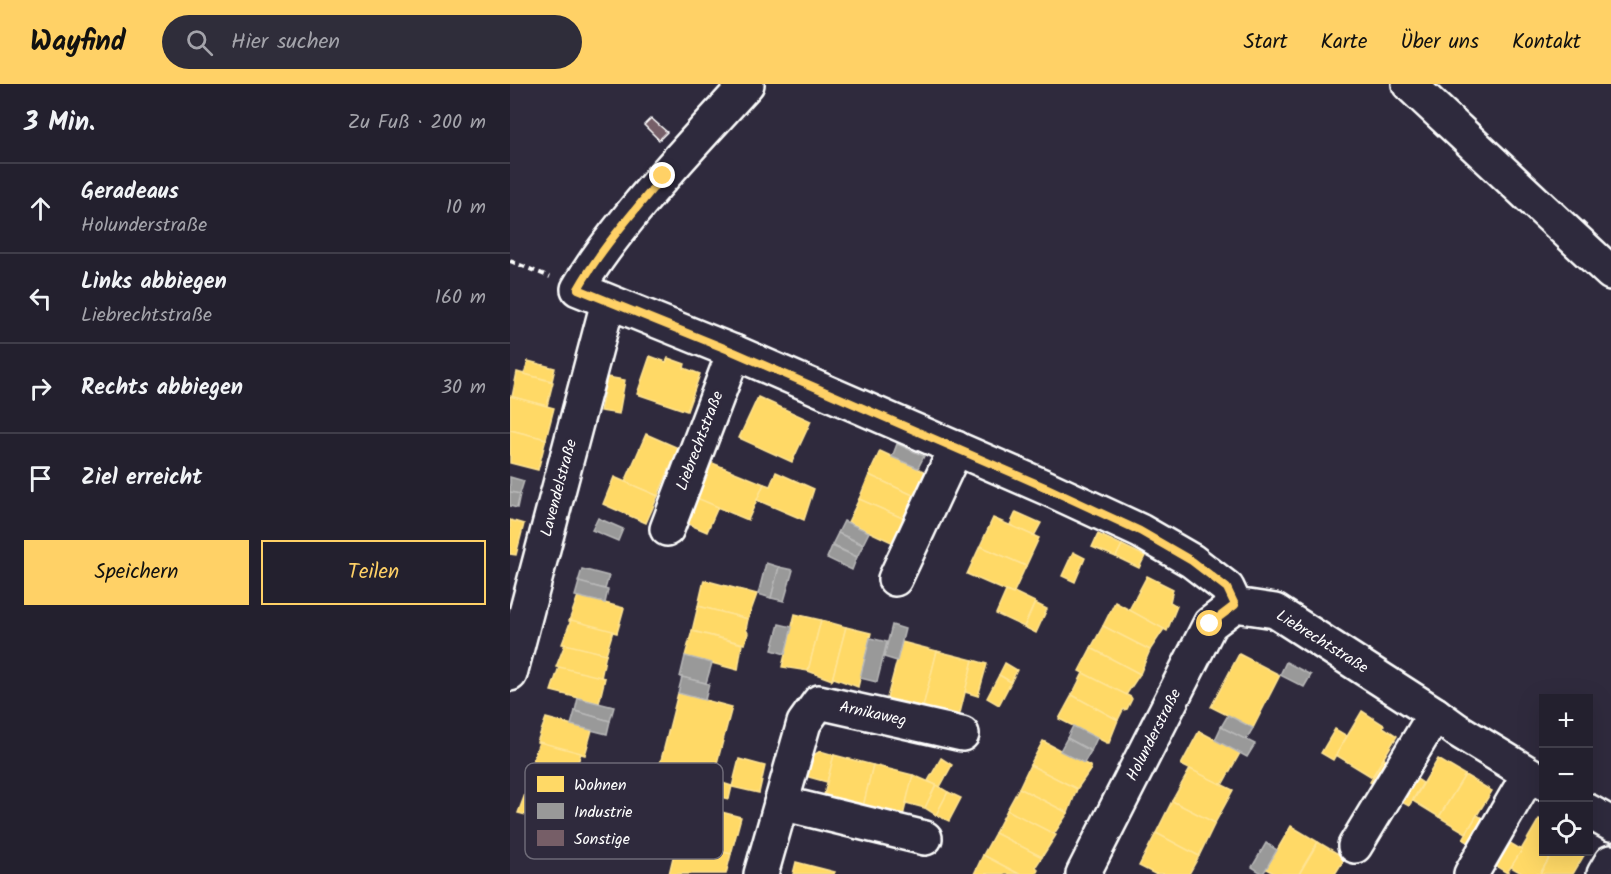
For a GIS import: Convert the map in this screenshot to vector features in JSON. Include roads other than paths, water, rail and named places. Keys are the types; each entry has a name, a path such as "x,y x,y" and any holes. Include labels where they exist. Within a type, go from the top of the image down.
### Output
{"street":[{"name":"Lavendelstraße","path":"510,674 593,296 588,272 663,176 747,84"},
{"path":"1409,84 1611,273"},
{"path":"593,296 734,352 1047,488 1151,537 1192,561 1227,588 1235,605"},
{"name":"Liebrechtstraße","path":"667,529 734,352"},
{"path":"895,579 956,448"},
{"name":"Liebrechtstraße","path":"1235,605 1275,611 1536,779 1472,874"},
{"name":"Holunderstraße","path":"1083,874 1210,624 1235,605"},
{"name":"Arnikaweg","path":"761,874 804,723 819,702 962,734"},
{"path":"1354,846 1435,714"},
{"path":"781,803 925,838"},
{"path":"1593,813 1611,824"},
{"path":"1604,874 1611,862"}]}
